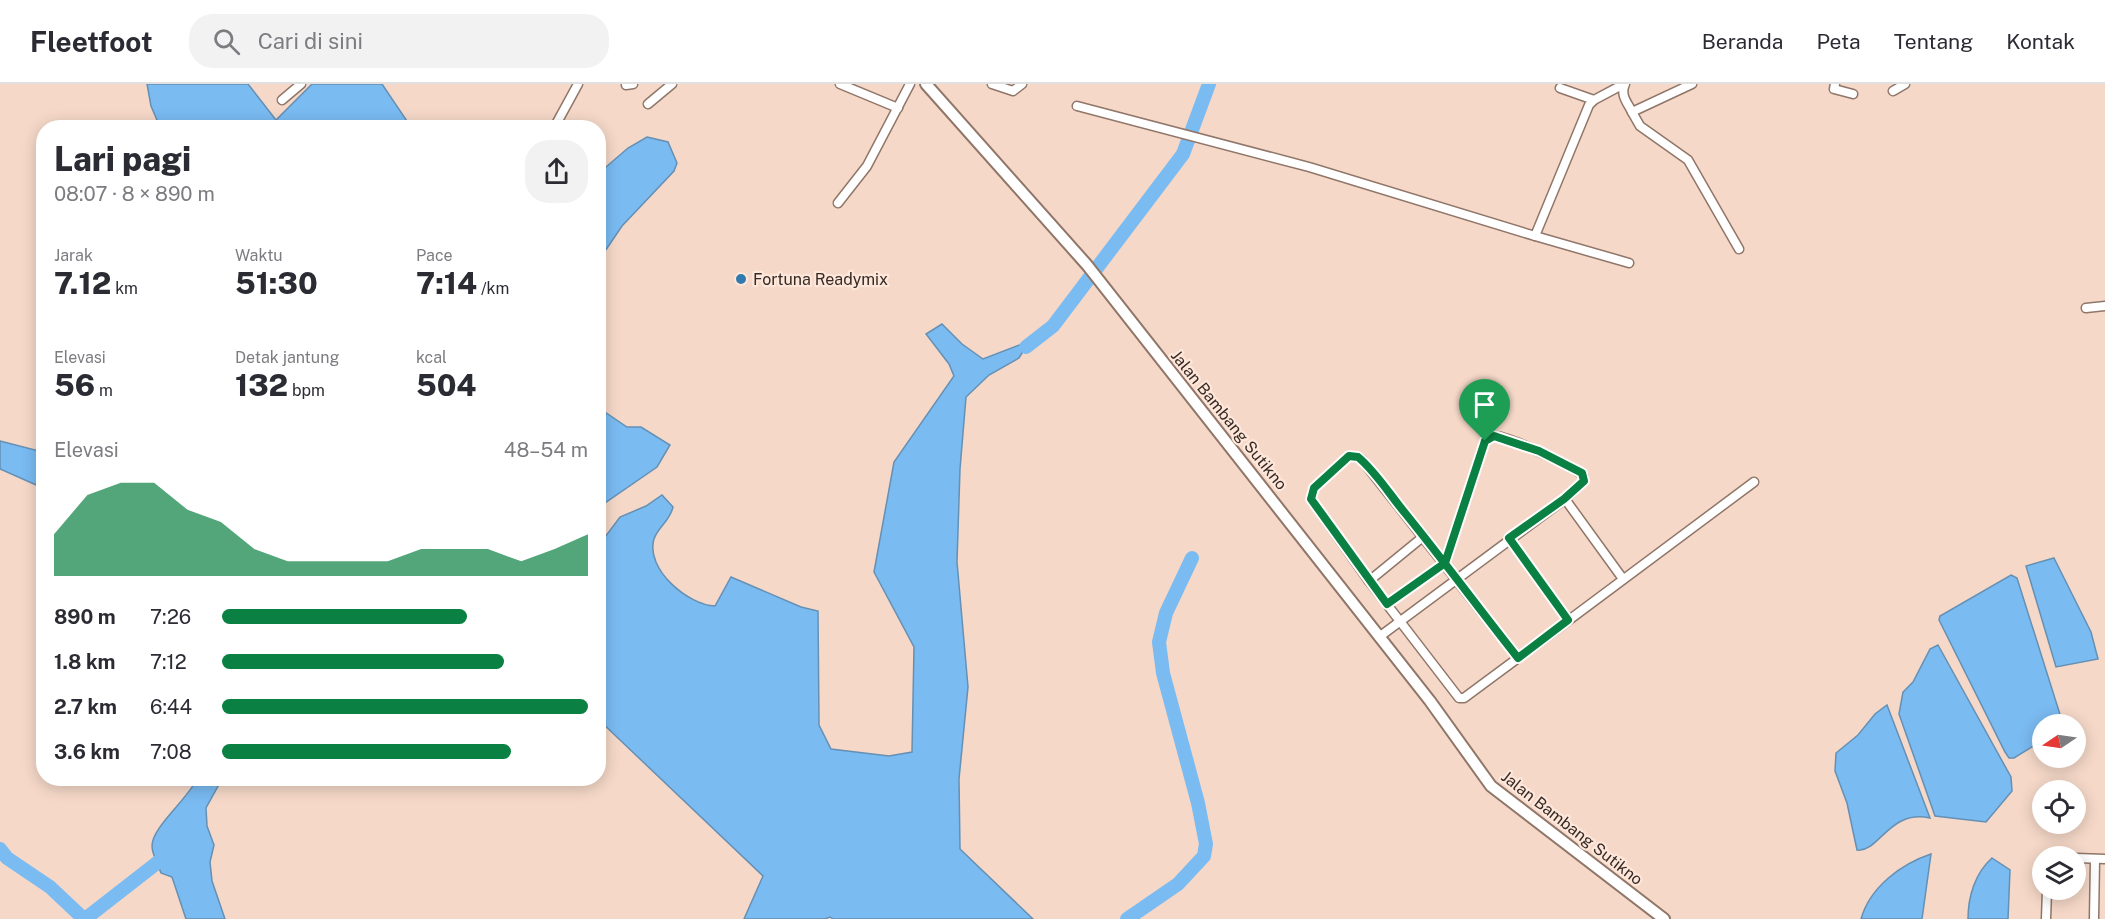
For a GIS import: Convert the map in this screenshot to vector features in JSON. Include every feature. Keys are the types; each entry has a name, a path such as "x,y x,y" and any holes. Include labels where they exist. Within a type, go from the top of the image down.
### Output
{"street":[{"path":"282,100 301,84"},
{"path":"558,120 578,84"},
{"path":"648,104 672,84"},
{"path":"840,84 898,108"},
{"path":"838,203 867,166 909,84"},
{"name":"Jalan Bambang Sutikno","path":"926,84 1087,265 1430,701 1480,772 1501,796 1664,919"},
{"path":"992,84 1013,91 1022,84"},
{"path":"1535,236 1552,191 1594,100 1624,84"},
{"path":"1624,84 1622,90 1624,98 1640,126 1688,160 1739,249"},
{"path":"1632,112 1692,84"},
{"path":"1835,84 1834,88 1838,91 1852,94"},
{"path":"1893,91 1905,84"},
{"path":"1560,88 1594,100"},
{"path":"1077,106 1309,167 1629,263"},
{"path":"2086,308 2105,306"},
{"path":"1379,637 1564,499 1584,481 1582,473 1539,451 1500,437 1485,441 1445,563 1387,604"},
{"path":"1518,658 1362,460 1349,456 1314,488 1311,499 1369,581 1461,699 1518,658 1754,482"},
{"path":"1564,499 1623,579"},
{"path":"1369,581 1424,536"},
{"path":"1509,538 1568,620"},
{"path":"2086,859 2105,859"},
{"path":"2094,919 2095,859"},
{"path":"2046,919 2047,900"}],"water":[{"path":"147,84 248,84 276,120 157,120 151,106"},
{"path":"312,84 382,84 406,120 276,120"},
{"path":"647,137 668,142 677,163 674,171 622,226 606,250 606,167 628,148"},
{"path":"942,324 962,344 983,359 1022,344 1026,347 1019,358 989,375 966,397 960,469 957,562 968,687 959,779 960,849 1033,919 833,919 830,917 825,919 744,919 763,876 606,727 606,536 620,517 646,506 662,495 673,507 654,539 653,550 662,573 681,592 704,604 715,606 731,577 801,607 818,611 819,725 831,749 889,756 912,752 914,647 874,572 894,462 954,376 949,364 926,334"},
{"path":"606,413 627,427 641,427 670,445 657,467 606,502"},
{"path":"0,441 36,450 36,485 0,469"},
{"path":"2054,558 2091,632 2098,659 2056,667 2026,566"},
{"path":"2011,575 2017,578 2060,714 2032,714 2032,747 2014,758 2009,758 2005,752 1939,620 1940,616"},
{"path":"1938,645 2011,777 2012,791 1986,822 1935,816 1899,714 1903,692 1913,682 1930,649"},
{"path":"1887,705 1930,818 1916,817 1904,820 1872,845 1857,850 1847,803 1835,771 1836,753 1858,735 1875,714"},
{"path":"218,786 206,808 207,826 214,845 210,862 212,881 225,919 186,919 172,877 161,873 152,849 158,830 192,787"},
{"path":"1931,854 1922,919 1861,919 1865,907 1888,878 1909,864"},
{"path":"1992,858 2010,870 2008,919 1968,919 1969,902 1977,878"}],"waterway":[{"path":"1026,347 1053,326 1183,154 1209,84"},
{"path":"1127,919 1178,884 1204,856 1206,844 1198,803 1163,673 1159,642 1166,613 1192,558"},
{"path":"0,849 7,858 50,887 84,919"},
{"path":"85,919 171,852"}],"place":[{"name":"Fortuna Readymix","path":"741,279"}],"route":[{"path":"1485,441 1445,563 1387,604 1311,499 1314,488 1349,456 1354,455 1362,460 1424,536 1445,563 1457,581 1518,658 1568,620 1509,538 1564,499 1584,481 1585,477 1582,473 1539,451 1500,437 1494,436 1485,441"}]}
